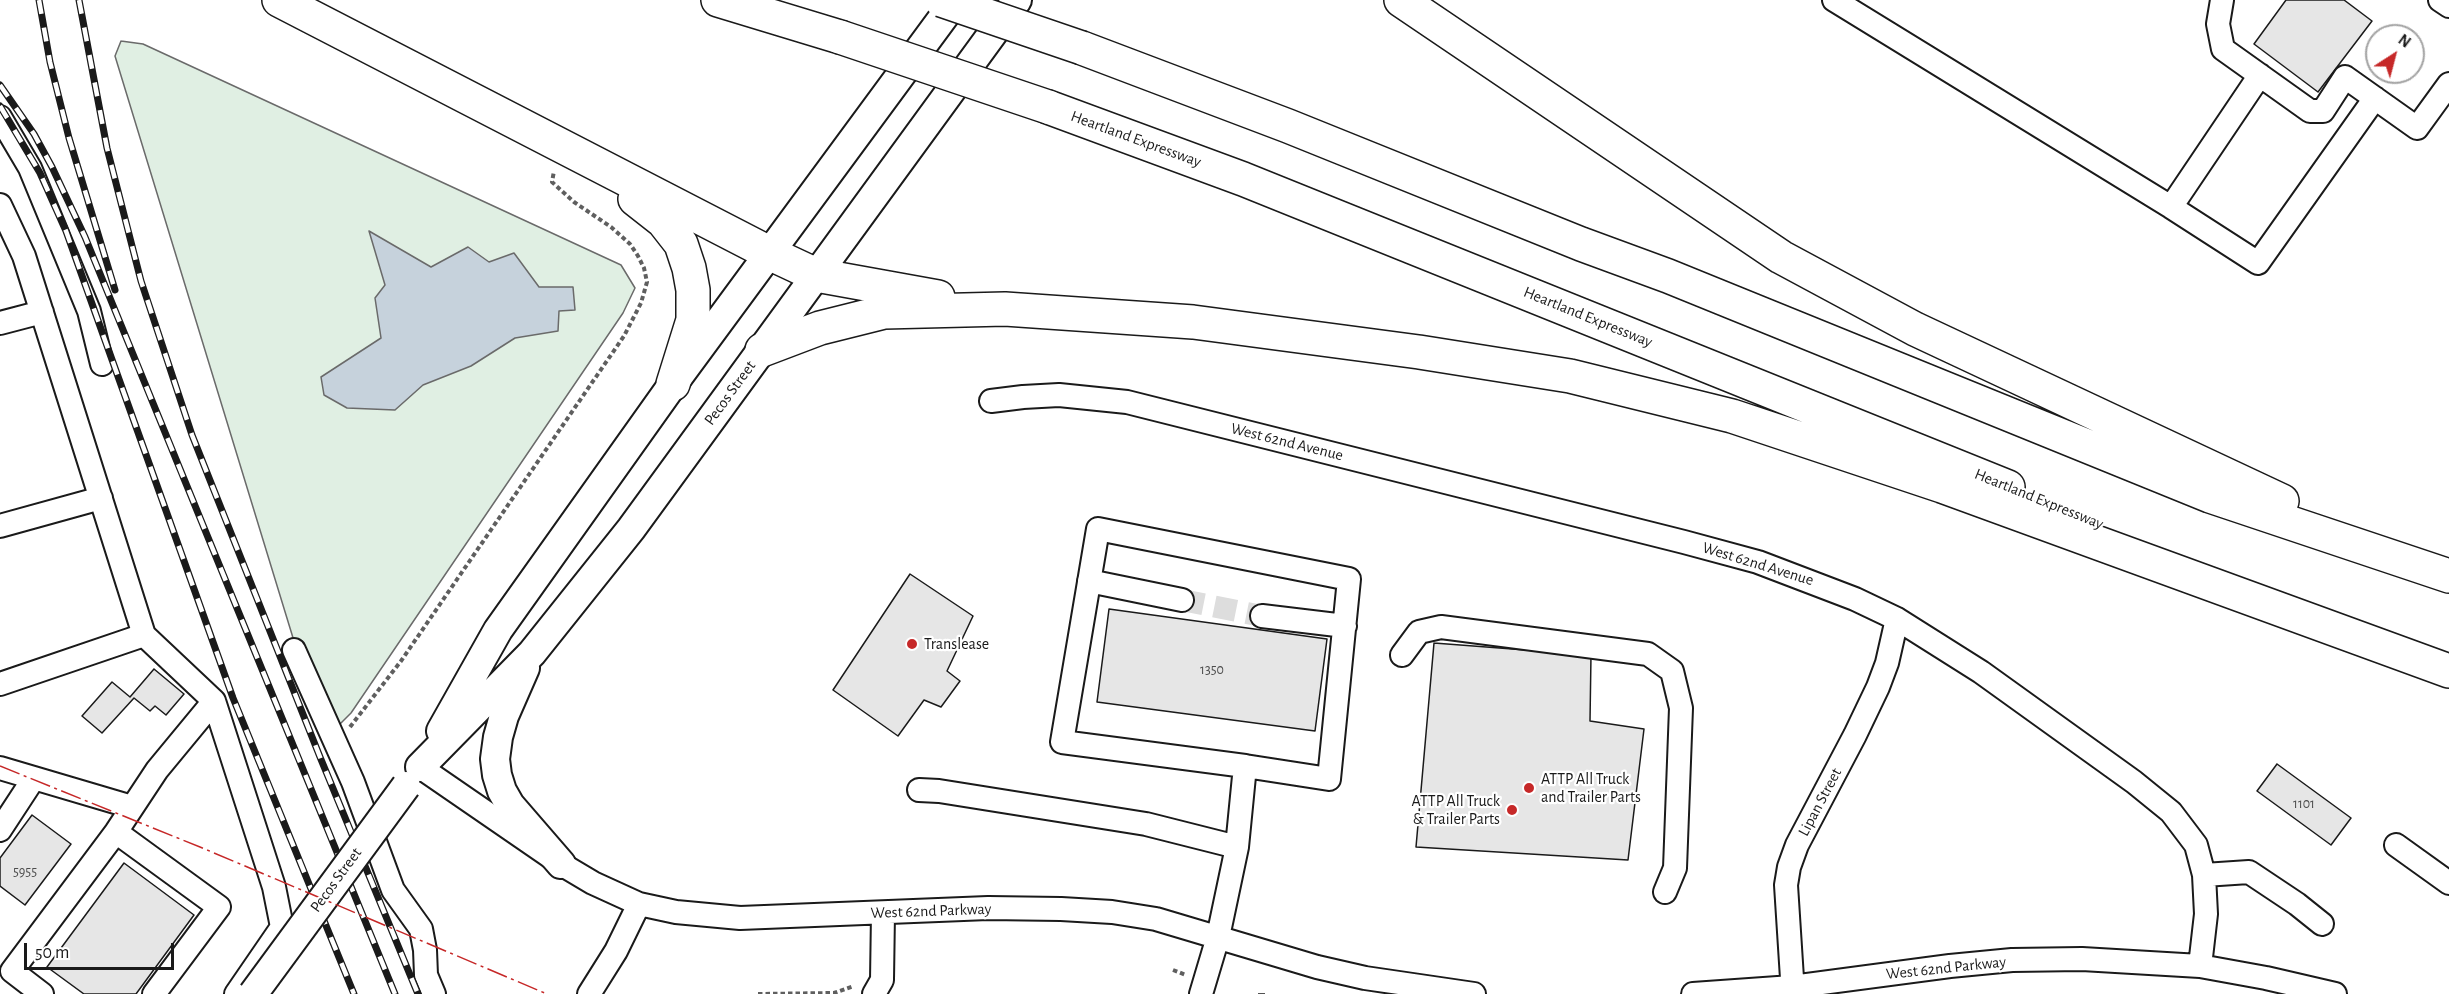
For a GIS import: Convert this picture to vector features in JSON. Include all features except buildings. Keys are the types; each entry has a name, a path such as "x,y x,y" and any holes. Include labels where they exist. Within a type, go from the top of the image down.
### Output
{"highway":[{"path":"279,0 769,253 816,275 1005,309"},
{"name":"Heartland Expressway","path":"718,0 840,37 1048,107 1265,187 1976,474 2449,661"},
{"path":"942,0 1082,48 1288,126 1581,244 1668,276 2210,496 2449,575"},
{"path":"1401,0 1781,256 1850,295 1936,339 2136,434 2449,575"},
{"path":"564,147 663,221 681,244 689,268 694,305 693,320 673,384"},
{"path":"762,350 820,328 884,312 1005,309 1193,322 1407,350 1570,376 1732,416 1942,486 2449,670"}],"main road":[{"name":"Pecos Street","path":"253,994 413,776 498,630 673,384 956,0"},
{"name":"Pecos Street","path":"413,776 532,653 631,529 1017,0"},
{"path":"532,653 504,716 495,759 496,775 510,805 561,864"}],"street":[{"path":"1834,0 2258,263 2375,98"},
{"path":"2221,0 2218,24 2223,49 2310,111 2323,111 2345,77 2417,128 2449,84"},
{"path":"2440,0 2449,6"},
{"path":"2171,207 2260,75"},
{"path":"0,117 30,168 88,311 102,364"},
{"path":"0,205 24,256 144,635 214,701 274,887 282,927 236,994"},
{"path":"0,323 42,312"},
{"name":"West 62nd Avenue","path":"991,401 1059,395 1127,402 1747,559 1820,584 1897,619 1981,672 2159,800 2190,835 2201,858 2204,875 2206,914 2200,966"},
{"path":"0,526 101,498"},
{"path":"1098,529 1349,579 1329,779 1062,742 1089,581 1098,529"},
{"path":"1089,581 1182,600"},
{"path":"1262,616 1345,626"},
{"name":"Lipan Street","path":"1793,990 1786,885 1789,867 1805,828 1856,735 1878,687 1887,663 1897,619"},
{"path":"1402,655 1419,632 1441,627 1648,654 1672,671 1680,708 1680,719 1675,868 1665,892"},
{"path":"0,684 144,635"},
{"path":"294,650 353,782 393,890 421,929 426,975 434,994"},
{"path":"42,994 12,971 116,832 157,770 214,701"},
{"path":"1195,985 1218,936 1237,847 1245,766"},
{"path":"0,768 132,807"},
{"name":"West 62nd Parkway","path":"413,776 593,883 639,904 704,916 740,918 988,908 1112,912 1156,919 1317,967 1365,978 1474,994"},
{"path":"0,830 33,778"},
{"path":"919,790 939,791 1146,824 1237,847"},
{"path":"116,832 219,907 154,994"},
{"path":"2396,845 2449,884"},
{"path":"2204,875 2249,872 2322,924"},
{"path":"589,994 616,951 639,904"},
{"path":"866,988 882,980 883,913"},
{"name":"West 62nd Parkway","path":"1693,994 1793,990 1950,966 2012,960 2082,959 2200,966"},
{"path":"2200,966 2335,994"}],"path":[{"path":"336,745 401,661 624,336 641,303 647,282 644,268 630,244 611,226 574,202 552,182 564,147"},
{"path":"1173,970 1195,985"},
{"path":"758,994 834,993 866,988"}],"green space":[{"path":"121,41 143,44 621,265 635,288 623,313 351,713 340,724 327,721 316,713 115,56"}],"shaded area":[{"path":"369,231 431,267 468,247 489,262 514,253 539,287 573,287 575,310 559,311 558,331 515,338 471,366 423,385 395,410 347,408 324,395 321,377 381,338 375,298 385,285"}],"tunnel":[{"path":"1182,600 1262,616"}],"railway":[{"path":"39,0 50,62 69,138 115,290"},
{"path":"79,0 107,148 141,281 192,435 320,757 418,994"},
{"path":"0,85 34,134 85,237 395,994"},
{"path":"0,106 40,173 66,231 233,698 354,994"}],"fence":[{"path":"1258,994 1265,994"}],"power":[{"path":"0,766 200,847 547,994"}],"place":[{"name":"Translease","path":"912,644"},
{"name":"ATTP All Truck and Trailer Parts","path":"1529,788"},
{"name":"ATTP All Truck & Trailer Parts","path":"1512,810"}]}
